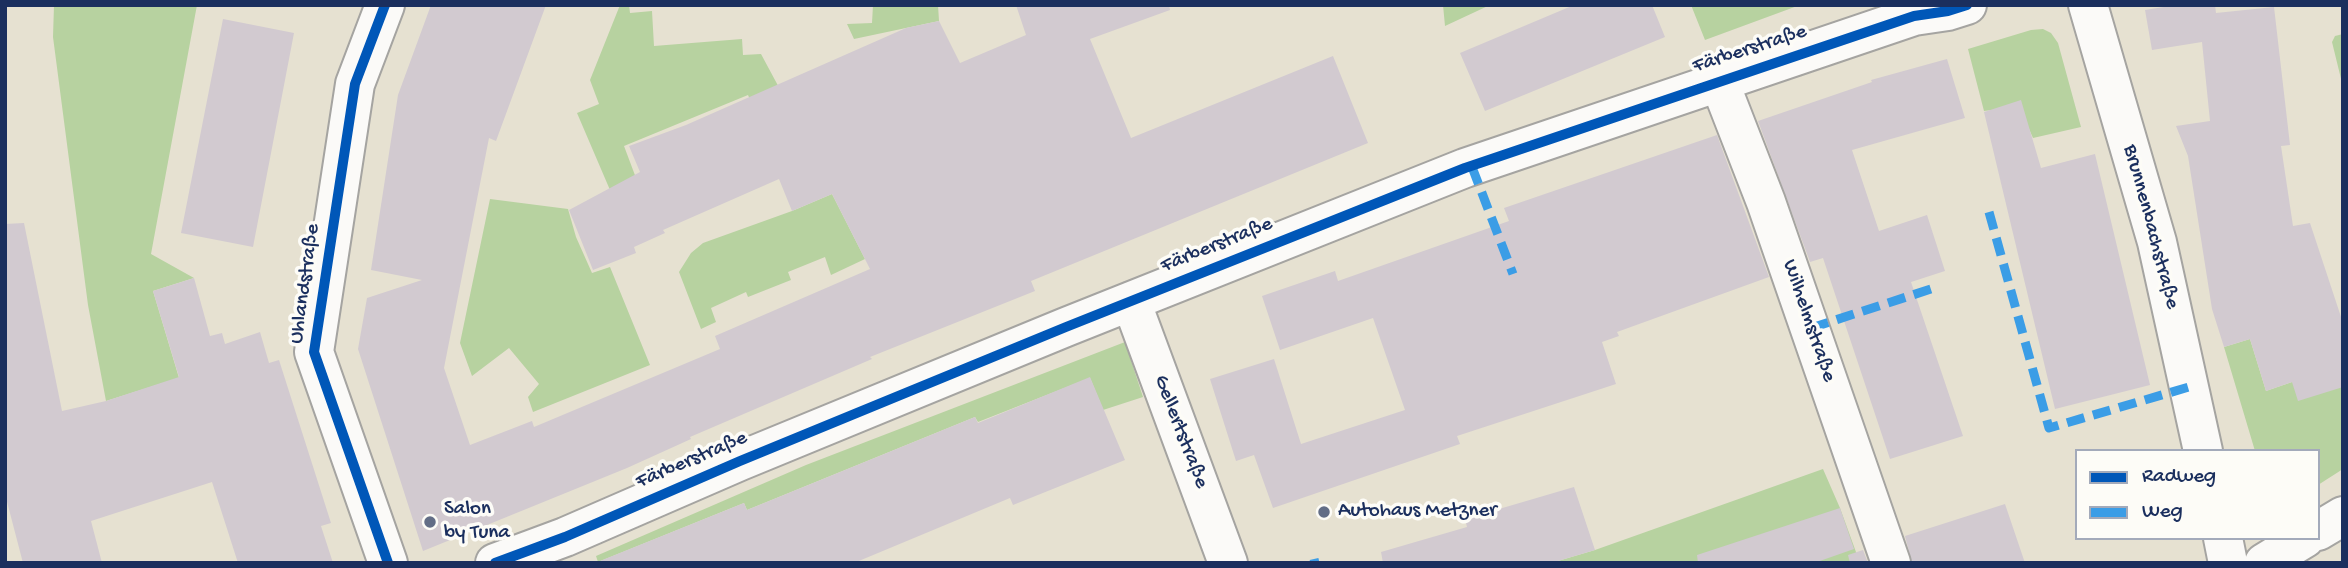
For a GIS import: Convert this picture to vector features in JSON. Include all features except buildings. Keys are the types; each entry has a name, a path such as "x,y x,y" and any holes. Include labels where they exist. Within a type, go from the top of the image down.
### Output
{"street":[{"name":"Uhlandstraße","path":"385,5 355,85 314,352 388,563"},
{"name":"Färberstraße","path":"495,563 565,537 740,461 1131,301 1465,169 1914,16 1967,5"},
{"name":"Brunnenbachstraße","path":"2088,5 2157,242 2203,449"},
{"name":"Wilhelmstraße","path":"1719,81 1766,202 1891,563"},
{"name":"Gellertstraße","path":"1131,301 1228,563"},
{"path":"2320,530 2343,516"},
{"path":"2223,540 2228,563"},
{"path":"2264,563 2302,540"}],"green space":[{"path":"54,5 197,5 151,254 194,278 153,291 179,378 106,401 88,305 53,37"},
{"path":"620,5 629,5 630,13 652,11 654,46 742,39 743,55 761,54 797,121 765,134 748,95 624,146 642,194 616,204 577,113 599,104 590,80"},
{"path":"873,5 938,5 939,21 854,39 847,24 872,23"},
{"path":"1443,5 1490,5 1445,26"},
{"path":"1691,5 1800,5 1705,40"},
{"path":"2043,29 2051,33 2058,43 2081,127 2033,138 2029,129 1992,110 1984,111 1968,49 2031,30"},
{"path":"2343,34 2343,87 2332,42 2335,36"},
{"path":"832,194 865,259 831,275 825,257 788,272 791,280 748,297 746,292 711,308 716,322 701,329 679,272 691,253 703,243"},
{"path":"490,199 568,209 576,237 592,273 610,267 650,365 533,412 528,397 539,384 509,348 472,376 460,343"},
{"path":"2250,339 2266,391 2292,382 2343,387 2343,469 2320,484 2320,449 2254,449 2224,347"},
{"path":"1125,342 1143,397 1103,410 1090,378 978,422 975,417 747,510 744,503 598,562 596,556 806,465"},
{"path":"1823,469 1860,563 1551,563 1595,550"}],"marked path":[{"path":"1472,167 1513,274"},
{"path":"1989,212 2049,428 2189,387"},
{"path":"1811,328 1934,288"},
{"path":"1314,559 1315,563"}],"cycle path":[{"path":"385,5 355,84 314,352 388,563"},
{"path":"495,563 565,537 740,461 1066,327 1465,168 1914,16 1967,5"}],"place":[{"name":"Autohaus Metzner","path":"1324,512"},
{"name":"Salon by Tuna","path":"430,522"}]}
